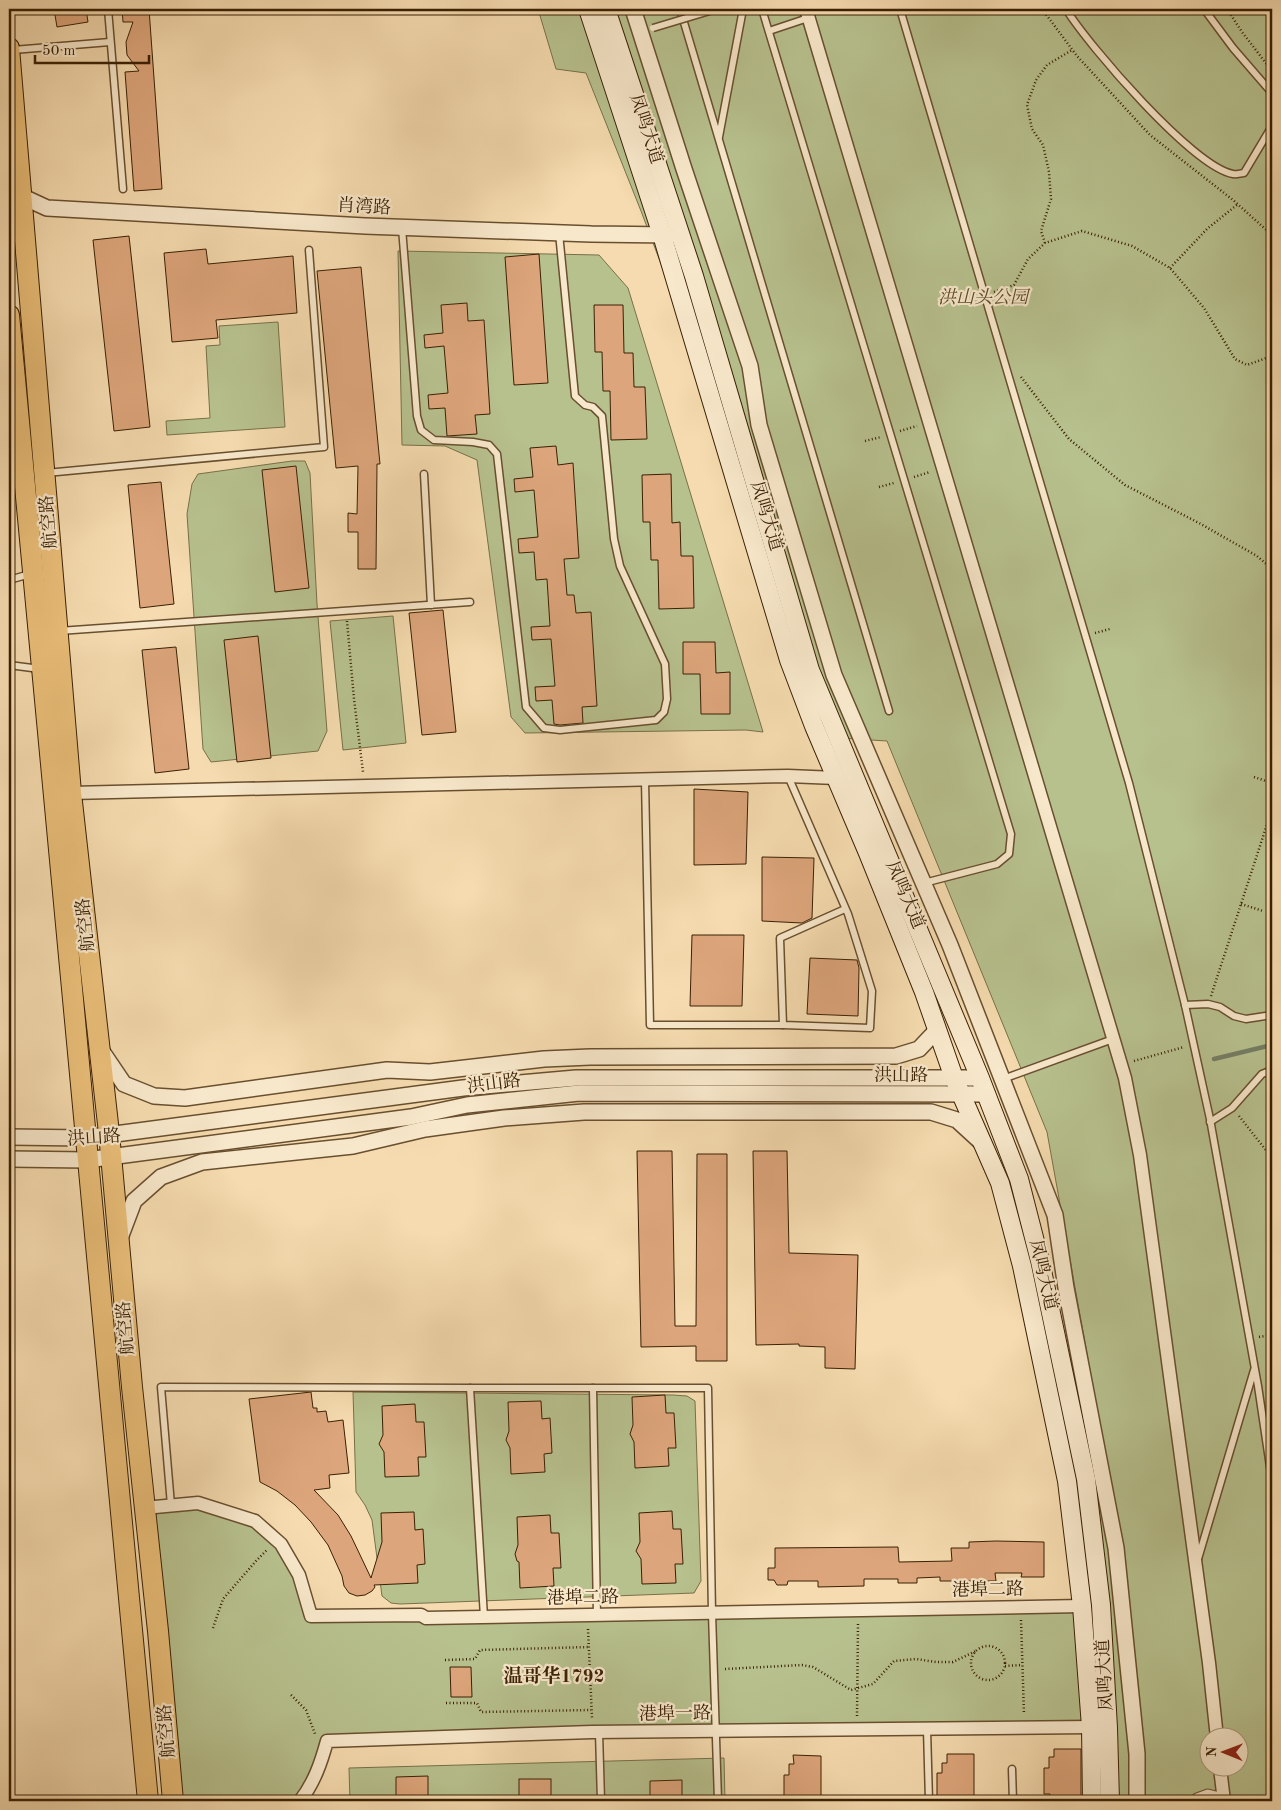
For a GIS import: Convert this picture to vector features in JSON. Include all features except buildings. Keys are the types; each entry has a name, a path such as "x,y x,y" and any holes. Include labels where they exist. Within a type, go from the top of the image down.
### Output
{"main road":[{"name":"凤鸣大道","path":"588,9 662,235 789,660 814,726 913,964 954,1078 1000,1183 1022,1266 1067,1481 1082,1606 1091,1727 1092,1801"},
{"name":"凤鸣大道","path":"606,9 680,235 785,581 810,670 987,1094 1019,1179 1040,1261 1086,1479 1101,1605 1110,1801"},
{"name":"航空路","path":"9,49 16,217 45,473 72,793 109,1133 174,1801"},
{"name":"航空路","path":"9,315 148,1801"}],"street":[{"path":"633,9 647,30 684,169 750,366 759,425 834,675 950,945 1055,1214 1066,1288 1116,1548 1137,1754 1137,1801"},
{"path":"807,13 1125,1078 1140,1155 1216,1728"},
{"name":"肖湾路","path":"15,196 47,208 402,228 680,235"},
{"name":"肖湾路","path":"16,217 47,208"},
{"path":"72,793 788,776 836,778"},
{"path":"99,1048 124,1084 154,1096 185,1098 387,1070 430,1072 544,1059 590,1057 896,1056 919,1048 937,1030"},
{"name":"洪山路","path":"9,1137 85,1138 109,1133 463,1088 576,1078 980,1078"},
{"name":"洪山路","path":"9,1159 87,1160 411,1117 467,1105 579,1093 987,1094"},
{"path":"119,1242 134,1201 161,1177 202,1162 353,1146 426,1129 504,1118 584,1112 931,1112 957,1120 984,1144"},
{"name":"港埠二路","path":"144,1508 198,1503 254,1521 281,1544 298,1574 311,1616 484,1617 1082,1606"},
{"name":"港埠一路","path":"300,1801 308,1791 321,1765 327,1741 596,1732 1091,1727"},
{"path":"1197,1801 1197,1798 1208,1794 1224,1800 1221,1778"}],"lane":[{"path":"108,9 123,189"},
{"path":"680,9 890,711"},
{"path":"647,30 714,9"},
{"path":"719,138 743,9"},
{"path":"762,9 1011,834 1009,854 998,864 923,884"},
{"path":"900,9 1129,783 1185,1005 1210,1122 1254,1366 1272,1480"},
{"path":"1066,9 1075,23 1140,100 1184,143 1212,166 1234,174 1244,172 1272,126"},
{"path":"1204,9 1233,48 1272,92"},
{"path":"769,30 807,13"},
{"path":"9,49 110,42"},
{"path":"402,228 417,416 421,430 434,440 473,442 489,445 498,454 526,707 544,728 560,730 656,720 664,712 667,699 665,664 620,566 614,539 602,416 593,407 585,405 575,396 559,233"},
{"path":"45,473 324,447 309,250"},
{"path":"424,474 431,605"},
{"path":"9,580 33,573"},
{"path":"58,631 470,602"},
{"path":"9,665 41,669"},
{"path":"645,780 650,1025 783,1025 870,1028 872,991 845,909 788,776"},
{"path":"783,1025 780,938 845,909"},
{"path":"1185,1005 1208,1004 1220,1007 1234,1016 1246,1019 1272,1015"},
{"path":"1002,1080 1113,1039"},
{"path":"1210,1122 1232,1108 1262,1074 1272,1070"},
{"path":"1196,1568 1254,1366"},
{"path":"172,1506 161,1387 708,1388 718,1801"},
{"path":"470,1388 484,1617"},
{"path":"592,1615 593,1388"},
{"path":"927,1729 928,1801"},
{"path":"596,1732 601,1801"},
{"path":"1012,1769 1012,1801"}],"path":[{"path":"1227,9 1272,71"},
{"path":"1045,243 1041,231 1050,199 1050,172 1043,145 1032,129 1027,105 1036,80 1047,65 1072,50"},
{"path":"1170,268 1207,229 1238,204"},
{"path":"985,294 1014,284 1028,259 1045,243 1082,231 1132,246 1170,268 1204,308 1235,359 1247,365 1272,356"},
{"path":"1003,355 1069,439 1124,485 1199,523 1257,556 1272,569"},
{"path":"347,611 354,699 364,786"},
{"path":"1086,636 1110,629"},
{"path":"1254,777 1272,783"},
{"path":"1208,1004 1272,809"},
{"path":"1241,904 1263,911"},
{"path":"1138,1060 1172,1050"},
{"path":"1232,1108 1272,1158"},
{"path":"213,1628 223,1599 256,1561 277,1541"},
{"path":"1021,1608 1024,1728"},
{"path":"856,1730 858,1610"},
{"path":"592,1615 589,1647 592,1710 596,1732"},
{"path":"725,1669 802,1665 813,1667 851,1690 873,1684 894,1661 916,1659 954,1662 976,1651 986,1646 996,1648 1004,1656 1005,1666 999,1676 988,1680 977,1676 971,1666 971,1661 976,1651"},
{"path":"445,1660 475,1659 480,1650 589,1647"},
{"path":"1005,1666 1022,1664"},
{"path":"291,1695 306,1710 315,1736"},
{"path":"446,1703 477,1704 481,1712 592,1710"}],"green space":[{"name":"洪山头公园","path":"538,9 1272,9 1272,1801 1102,1801 1093,1387 1047,1132 887,741 840,738 641,211 586,73 556,69"},
{"path":"398,251 599,255 628,288 763,732 746,730 525,733 511,717 477,460 445,446 402,445"},
{"path":"278,322 285,427 167,435 166,421 210,418 206,346 220,345 219,326"},
{"path":"292,461 305,461 310,473 317,604 327,731 318,751 211,762 203,749 187,514 192,484 198,474"},
{"path":"393,616 406,743 343,750 330,621"},
{"path":"353,1392 687,1396 695,1401 701,1581 694,1593 391,1603 382,1596 372,1520 356,1492"},
{"path":"198,1503 255,1521 281,1544 312,1616 1082,1606 1091,1727 327,1741 300,1801 173,1801 144,1508"},
{"path":"724,1758 725,1801 350,1801 349,1768"}],"waterway":[{"path":"1214,1059 1272,1045"}],"district":[{"name":"温哥华1792","path":"554,1677"}]}
